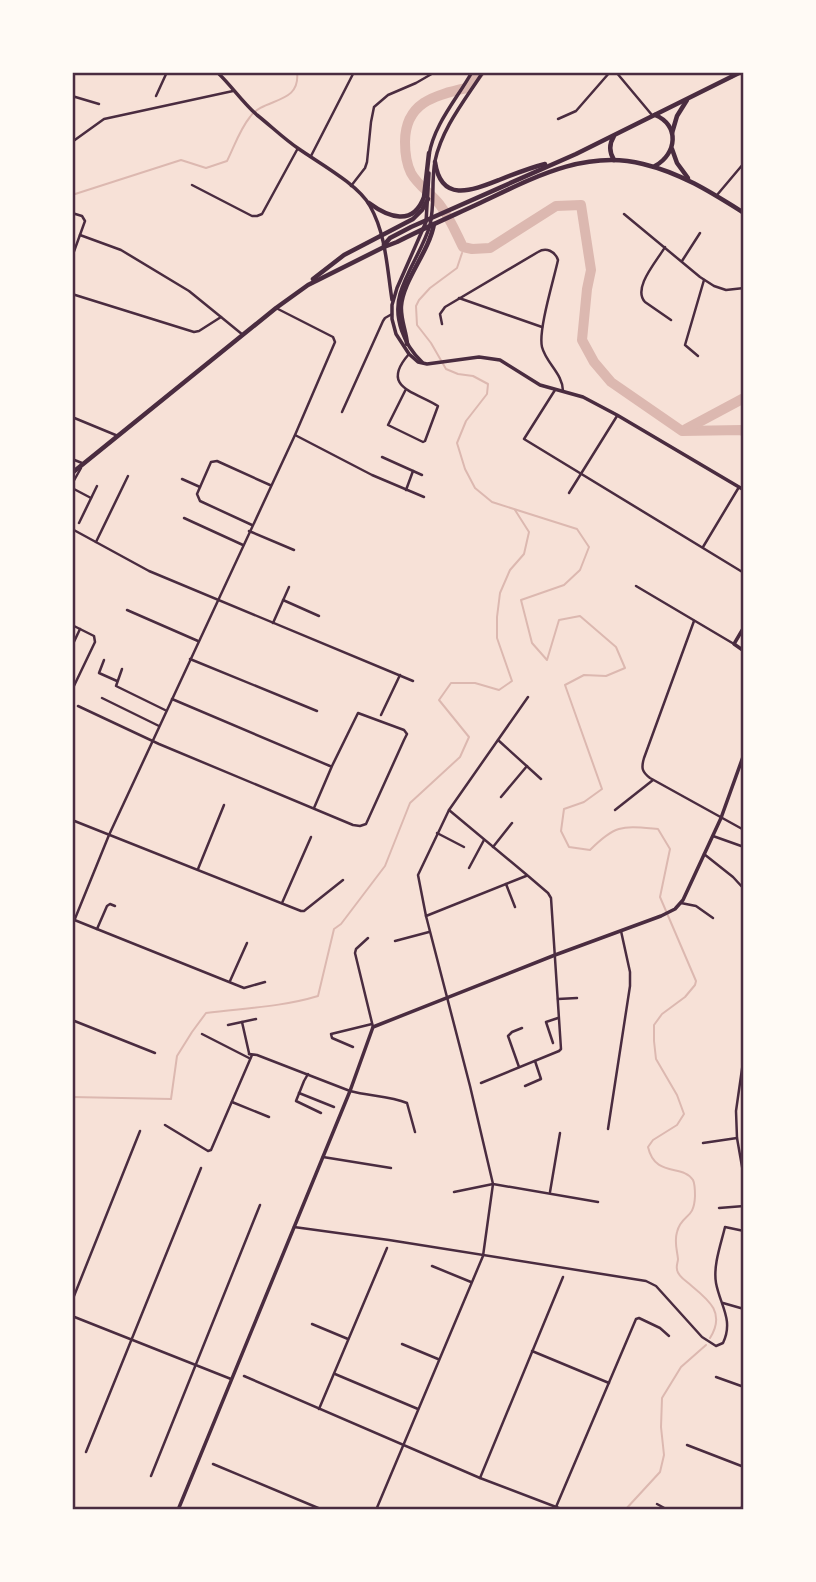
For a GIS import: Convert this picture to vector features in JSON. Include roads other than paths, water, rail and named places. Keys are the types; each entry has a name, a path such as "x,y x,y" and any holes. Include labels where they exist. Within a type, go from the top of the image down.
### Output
{"main road":[{"path":"384,247 390,238 614,135 741,72"},
{"path":"688,98 677,116 672,134 672,148 677,163 691,181"},
{"path":"654,115 666,122 672,134"},
{"path":"614,135 610,150 615,161"},
{"path":"654,167 665,159 672,148"},
{"path":"369,203 386,215 394,217 407,216 415,211 424,197 429,153"},
{"path":"435,162 440,179 449,188 466,191 532,167 561,160"},
{"path":"72,473 308,285 528,181 590,161 641,163 691,181 744,214"},
{"path":"308,285 344,255 416,217 428,199"},
{"path":"407,344 401,315 402,299 437,223"}],"street":[{"path":"156,96 167,72"},
{"path":"217,72 248,107 298,148 351,186 369,203 380,226 393,305"},
{"path":"310,156 354,72"},
{"path":"351,186 368,162 374,107 388,95 435,72"},
{"path":"472,72 439,125 429,153 424,231 393,305 396,334 409,354 418,362 432,364 486,357 500,360 536,382 583,397 617,415 744,490"},
{"path":"423,363 407,344 402,331 399,289 423,245 431,222 435,162 440,145 483,72"},
{"path":"558,119 576,111 610,72"},
{"path":"616,72 654,115"},
{"path":"72,142 104,118 233,91"},
{"path":"72,96 99,104"},
{"path":"192,185 257,216 262,214 298,148"},
{"path":"716,196 744,163"},
{"path":"72,213 85,220 72,257"},
{"path":"624,214 714,286 726,290 744,288"},
{"path":"682,261 700,233"},
{"path":"80,235 121,250 189,291 243,335"},
{"path":"665,247 643,283 640,293 645,302 671,320"},
{"path":"442,324 440,311 542,249 550,251 558,260 542,327 542,346 563,383 563,391"},
{"path":"698,356 685,345 704,279"},
{"path":"72,294 194,332 221,317"},
{"path":"460,298 542,327"},
{"path":"72,926 108,835 295,435 335,339 276,308"},
{"path":"342,412 383,321 392,314"},
{"path":"406,389 388,425 423,442 438,406 399,383 397,372 409,354"},
{"path":"555,390 524,439 744,573"},
{"path":"569,493 617,415"},
{"path":"72,417 118,436"},
{"path":"295,435 372,475 424,498"},
{"path":"382,457 422,475"},
{"path":"72,459 83,464 72,486 91,498"},
{"path":"252,525 200,501 197,494 211,462 215,461 271,485"},
{"path":"406,489 413,471"},
{"path":"96,542 128,476"},
{"path":"182,480 200,487"},
{"path":"79,523 97,486"},
{"path":"703,548 739,487"},
{"path":"184,518 243,545"},
{"path":"72,529 149,571 413,681"},
{"path":"249,531 294,550"},
{"path":"636,586 744,651"},
{"path":"273,623 289,587"},
{"path":"283,600 319,616"},
{"path":"127,610 198,641"},
{"path":"694,621 644,758 642,771 653,780 744,830"},
{"path":"72,625 94,636 95,642 72,690"},
{"path":"734,645 744,627"},
{"path":"72,646 80,629"},
{"path":"190,659 317,711"},
{"path":"104,660 99,673 117,681"},
{"path":"122,669 117,681 118,688 167,710"},
{"path":"381,715 400,675"},
{"path":"376,1510 484,1256 493,1184 418,875 449,810 528,697"},
{"path":"102,698 159,726"},
{"path":"172,699 332,766"},
{"path":"78,706 152,741 353,825 360,827 366,824 407,734 404,730 358,713 314,808"},
{"path":"498,740 541,779"},
{"path":"353,1046 332,1038 331,1034 373,1026 671,911 681,903 704,854 744,754"},
{"path":"501,797 527,766"},
{"path":"615,810 653,780"},
{"path":"198,869 224,805"},
{"path":"449,810 551,898 561,1049 481,1083"},
{"path":"72,820 304,911 343,880"},
{"path":"492,846 513,823"},
{"path":"437,833 464,847"},
{"path":"712,836 744,847"},
{"path":"282,904 311,837"},
{"path":"469,868 484,839"},
{"path":"704,854 744,889"},
{"path":"426,916 527,875"},
{"path":"505,884 515,907"},
{"path":"681,903 696,906 713,918"},
{"path":"97,929 107,906 115,906"},
{"path":"73,920 245,988 265,982"},
{"path":"608,1129 630,986 630,972 621,931"},
{"path":"395,941 430,932"},
{"path":"178,1510 350,1091 373,1026 355,953 368,939"},
{"path":"230,982 247,943"},
{"path":"558,999 577,998"},
{"path":"553,1043 546,1023 559,1017"},
{"path":"228,1025 256,1019"},
{"path":"72,1020 155,1053"},
{"path":"165,1125 211,1151 249,1057 242,1022"},
{"path":"519,1067 508,1036 522,1028"},
{"path":"202,1034 249,1057 257,1055 350,1091 400,1100 407,1104 415,1132"},
{"path":"744,1055 737,1101 737,1138 744,1178"},
{"path":"525,1086 541,1079 535,1061"},
{"path":"308,1074 296,1101 321,1113"},
{"path":"299,1093 334,1107"},
{"path":"232,1102 269,1117"},
{"path":"72,1301 140,1130"},
{"path":"550,1193 560,1133"},
{"path":"703,1143 737,1138"},
{"path":"323,1157 391,1168"},
{"path":"86,1452 201,1168"},
{"path":"454,1192 493,1184 598,1202"},
{"path":"151,1476 260,1205"},
{"path":"719,1208 744,1206"},
{"path":"294,1227 646,1282 656,1286 702,1337 716,1346 723,1343 727,1335 727,1318 716,1282 716,1265 725,1227 744,1231"},
{"path":"319,1409 387,1248"},
{"path":"432,1266 472,1282"},
{"path":"480,1478 563,1276"},
{"path":"723,1303 744,1310"},
{"path":"72,1315 232,1379"},
{"path":"556,1507 637,1318 660,1328 668,1336"},
{"path":"312,1324 349,1339"},
{"path":"402,1345 439,1359"},
{"path":"532,1351 609,1383"},
{"path":"335,1374 418,1409"},
{"path":"244,1376 403,1446 564,1510"},
{"path":"716,1377 744,1387"},
{"path":"687,1445 744,1467"},
{"path":"214,1464 323,1510"},
{"path":"741,1510 744,1500"},
{"path":"657,1504 668,1510"}],"waterway":[{"path":"72,195 181,160 206,168 227,161 250,117 264,106 288,95 297,83 297,72"},
{"path":"480,72 467,88 443,94 424,103 410,118 406,129 406,158 411,173 444,210 463,247 490,248 556,206 581,205 591,270 582,340 594,362 611,382 682,431 744,432"},
{"path":"462,253 457,268 430,288 416,306 417,325 446,369 473,376 488,384 487,394 466,421 457,443 465,469 475,488 492,502 577,529 589,547 580,570 564,585 521,600 532,643 547,660 559,620 580,616 616,647 625,668 606,676 584,675 565,685 602,789 584,802 564,809 561,831 569,847 590,850 613,831 628,827 658,829 670,849 660,897 696,981 685,997 662,1014 654,1025 656,1059 677,1095 684,1114 677,1125 653,1140 648,1147 657,1163 683,1172 694,1182 694,1204 679,1226 676,1236 677,1268 680,1276 712,1306 716,1320 710,1338"},
{"path":"686,429 744,398"},
{"path":"72,1097 171,1099 177,1056 206,1013 277,1005 318,996 334,929 341,924 385,866 410,803 460,757 469,737 439,700 451,683 475,683 499,690 512,681 497,638 497,617 500,593 510,570 524,554 529,532 515,510"},
{"path":"625,1510 660,1472 664,1455 662,1398 681,1367 706,1345"}]}
